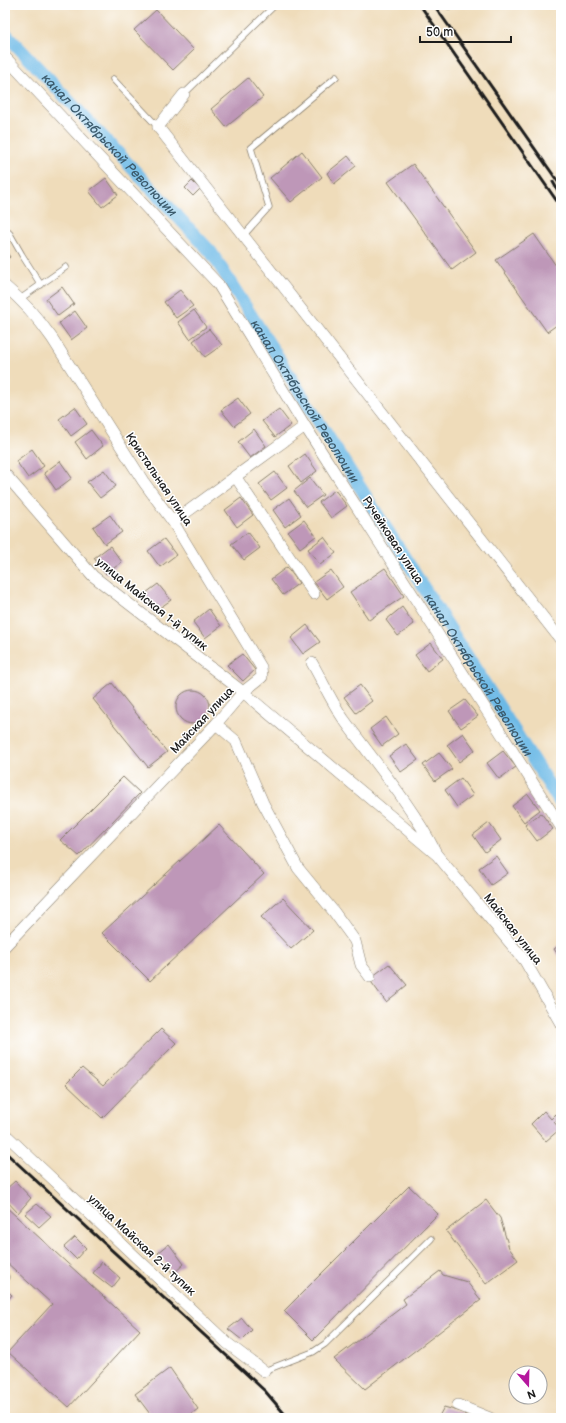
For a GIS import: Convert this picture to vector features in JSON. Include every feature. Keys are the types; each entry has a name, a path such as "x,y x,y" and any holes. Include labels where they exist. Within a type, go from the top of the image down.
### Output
{"street":[{"name":"Ручейковая улица","path":"5,57 218,284 305,426 561,827"},
{"path":"184,94 158,127 561,640"},
{"name":"Кристальная улица","path":"5,286 20,299 43,325 52,338 143,481 173,522 261,667 262,677 243,692"},
{"path":"173,522 305,426"},
{"name":"улица Майская 1-й тупик","path":"5,474 93,576 243,692"},
{"path":"236,476 314,594"},
{"name":"Майская улица","path":"312,663 344,719 403,799 424,830 437,855"},
{"name":"Майская улица","path":"5,946 216,724 243,692 437,855 525,961 561,1024"},
{"path":"216,724 236,741 263,803 298,868 334,912 355,941 360,965 370,977"},
{"name":"улица Майская 2-й тупик","path":"5,1134 227,1343 264,1371"},
{"path":"458,1405 490,1418"}],"lane":[{"path":"184,94 275,5"},
{"path":"244,236 269,207 250,148 336,77"},
{"path":"113,79 158,127"},
{"path":"5,229 10,234 41,285"},
{"path":"20,299 66,267"},
{"path":"264,1371 313,1352 325,1344 431,1239"}],"building":[{"path":"156,10 194,50 173,70 134,30"},
{"path":"248,78 263,97 226,127 211,109"},
{"path":"302,151 322,177 291,202 270,178"},
{"path":"348,156 356,166 334,184 327,173"},
{"path":"413,164 476,252 452,270 388,182"},
{"path":"106,178 118,195 102,207 89,191"},
{"path":"192,181 200,189 193,196 185,188"},
{"path":"534,234 561,273 561,322 547,332 496,260"},
{"path":"5,250 10,257 5,261"},
{"path":"62,287 74,304 58,316 46,299"},
{"path":"180,290 193,306 176,318 164,302"},
{"path":"194,310 206,327 190,339 178,322"},
{"path":"75,311 87,328 71,340 59,323"},
{"path":"209,329 222,345 205,357 193,341"},
{"path":"238,398 250,414 234,426 221,410"},
{"path":"75,407 87,424 71,436 59,419"},
{"path":"279,409 291,425 275,437 262,421"},
{"path":"254,429 266,446 250,458 238,442"},
{"path":"91,430 103,446 87,459 75,442"},
{"path":"32,449 44,466 28,478 16,461"},
{"path":"305,454 317,471 301,483 289,466"},
{"path":"60,461 72,478 56,490 44,473"},
{"path":"104,470 116,486 100,498 87,482"},
{"path":"275,472 287,488 271,500 259,484"},
{"path":"310,478 323,495 306,507 294,491"},
{"path":"335,490 347,506 331,518 319,502"},
{"path":"241,498 253,515 237,527 225,510"},
{"path":"289,498 301,515 285,527 273,510"},
{"path":"110,515 122,532 105,544 93,527"},
{"path":"304,520 316,536 300,548 288,532"},
{"path":"248,532 260,548 244,560 231,544"},
{"path":"324,537 336,553 320,565 308,549"},
{"path":"164,539 176,555 160,567 148,551"},
{"path":"110,546 122,562 106,574 94,558"},
{"path":"287,567 299,583 283,595 271,579"},
{"path":"385,568 404,596 369,620 350,592"},
{"path":"331,570 343,587 327,599 314,582"},
{"path":"158,584 171,600 154,612 142,596"},
{"path":"402,607 414,624 398,636 386,620"},
{"path":"209,609 221,626 205,638 193,622"},
{"path":"307,625 320,642 303,654 291,638"},
{"path":"431,643 443,659 427,671 415,655"},
{"path":"242,654 255,670 243,681 227,665"},
{"path":"112,683 167,752 148,767 93,699"},
{"path":"360,685 372,701 356,713 344,697"},
{"path":"193,690 199,691 205,695 209,701 209,713 205,719 199,723 193,724 187,723 181,719 177,713 176,707 177,701 181,695 187,691"},
{"path":"465,700 478,716 461,728 449,711"},
{"path":"386,717 398,734 382,746 370,729"},
{"path":"463,733 475,750 459,762 447,745"},
{"path":"406,744 418,760 401,772 389,756"},
{"path":"503,751 516,767 499,779 487,763"},
{"path":"439,753 452,769 435,781 423,765"},
{"path":"123,777 140,793 79,856 60,840"},
{"path":"461,778 473,795 457,807 445,790"},
{"path":"528,794 540,810 524,822 512,806"},
{"path":"541,813 553,829 537,841 525,825"},
{"path":"489,823 501,840 485,852 473,835"},
{"path":"219,825 264,874 150,981 102,933"},
{"path":"496,856 508,873 491,885 479,868"},
{"path":"283,898 313,930 291,949 261,917"},
{"path":"561,944 561,959 554,949"},
{"path":"389,964 407,985 386,1002 369,979"},
{"path":"161,1029 176,1043 102,1118 66,1084 82,1068 103,1086"},
{"path":"544,1111 551,1119 556,1114 559,1118 554,1122 560,1129 546,1141 531,1124"},
{"path":"15,1181 31,1198 18,1213 5,1199 5,1190"},
{"path":"409,1186 438,1214 313,1340 284,1311"},
{"path":"486,1200 500,1218 509,1248 518,1260 486,1284 446,1231"},
{"path":"37,1204 51,1216 39,1227 25,1214"},
{"path":"5,1206 140,1330 69,1407 8,1352 52,1304 5,1261"},
{"path":"75,1237 86,1248 76,1259 64,1247"},
{"path":"169,1244 184,1264 173,1274 158,1253"},
{"path":"102,1262 120,1278 112,1288 93,1273"},
{"path":"440,1271 443,1275 467,1282 481,1300 365,1389 334,1359 406,1304 403,1299"},
{"path":"5,1289 12,1295 5,1303"},
{"path":"242,1318 252,1330 242,1340 228,1329"},
{"path":"170,1368 198,1409 186,1418 153,1418 135,1394"},
{"path":"444,1407 465,1413 465,1418 438,1418"}],"waterway":[{"name":"канал Октябрьской Революции","path":"5,33 211,252 561,804"}],"railway":[{"path":"420,5 561,207"},
{"path":"434,5 561,186"},
{"path":"553,182 561,196"},
{"path":"5,1152 265,1391 288,1418"}]}
